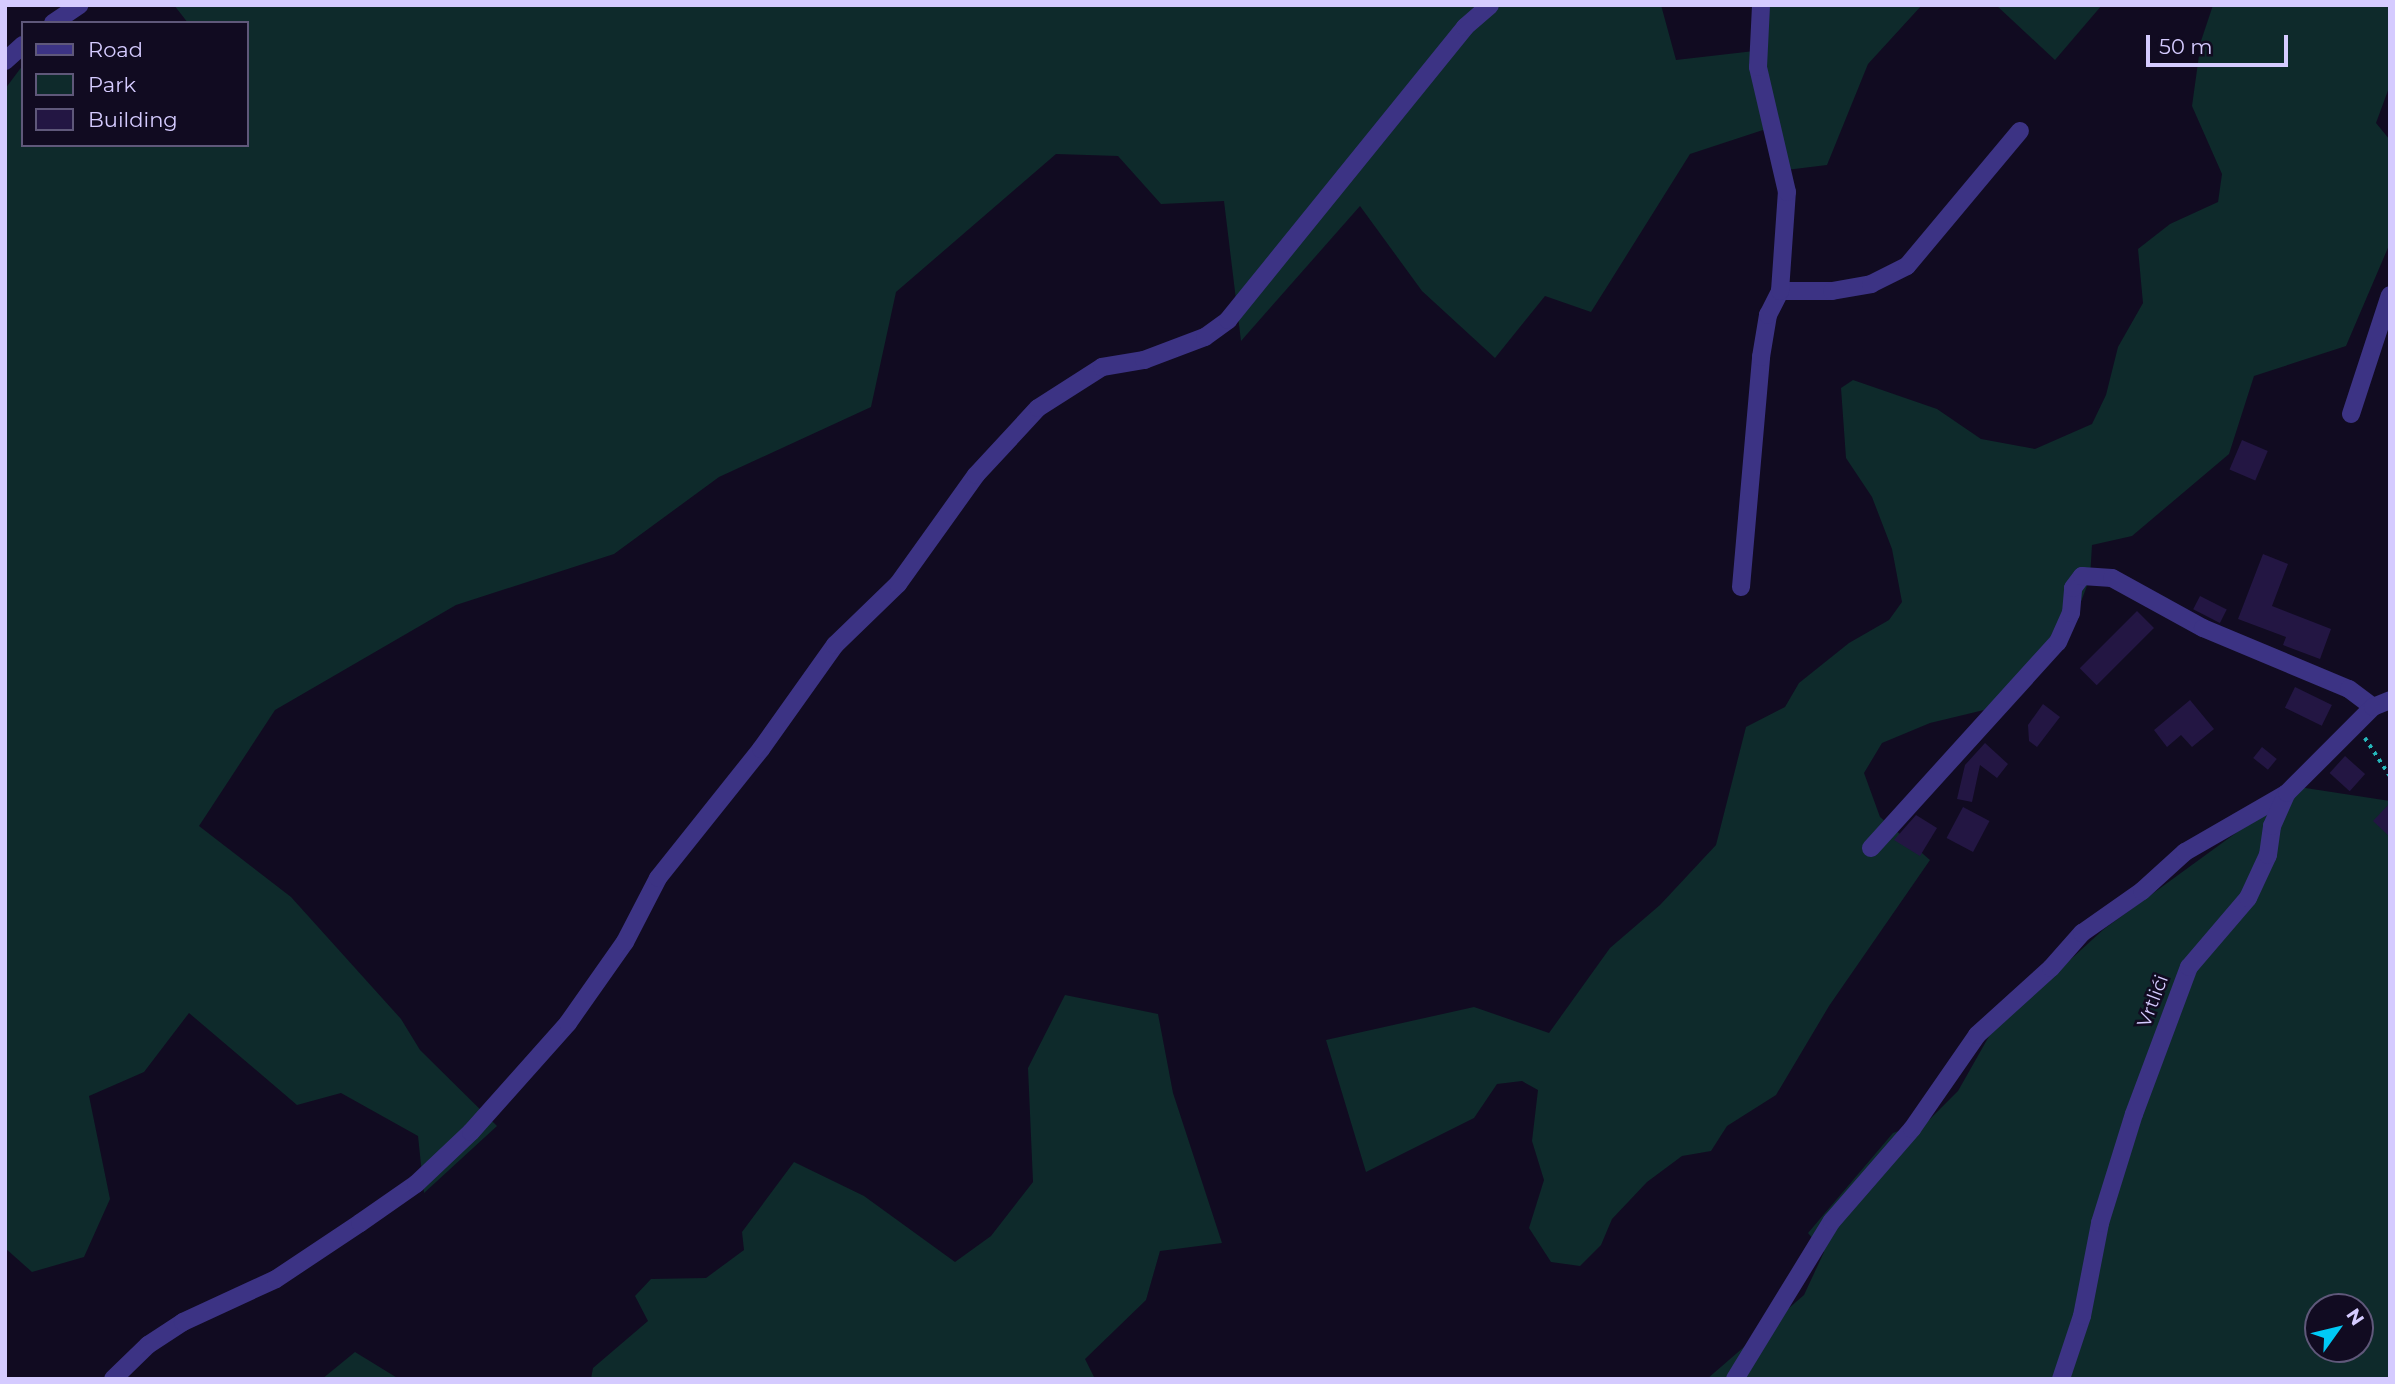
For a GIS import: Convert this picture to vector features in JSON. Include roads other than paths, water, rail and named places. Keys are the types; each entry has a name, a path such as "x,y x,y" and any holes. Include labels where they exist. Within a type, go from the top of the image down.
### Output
{"street":[{"path":"56,21 80,5"},
{"path":"113,1379 148,1345 183,1322 276,1279 360,1223 416,1184 471,1132 568,1023 625,942 658,878 761,749 835,645 912,567 976,475 1038,408 1102,367 1144,360 1205,337 1228,320 1457,38 1490,5"},
{"path":"1741,587 1761,357 1768,315 1780,291 1787,192 1758,67 1761,5"},
{"path":"5,61 21,47"},
{"path":"1780,291 1832,291 1871,284 1908,267 2020,131"},
{"path":"2351,414 2390,295"},
{"path":"1871,848 2058,642 2071,613 2073,589 2082,576 2112,578 2203,628 2382,704"},
{"name":"Vrtlići","path":"2061,1379 2084,1306 2100,1223 2173,1002 2189,967 2248,898 2268,855 2272,825 2287,793 2357,724 2382,704"},
{"path":"1735,1379 1832,1221 1912,1129 1976,1035 2052,968 2082,933 2142,891 2185,852 2287,793"}]}
